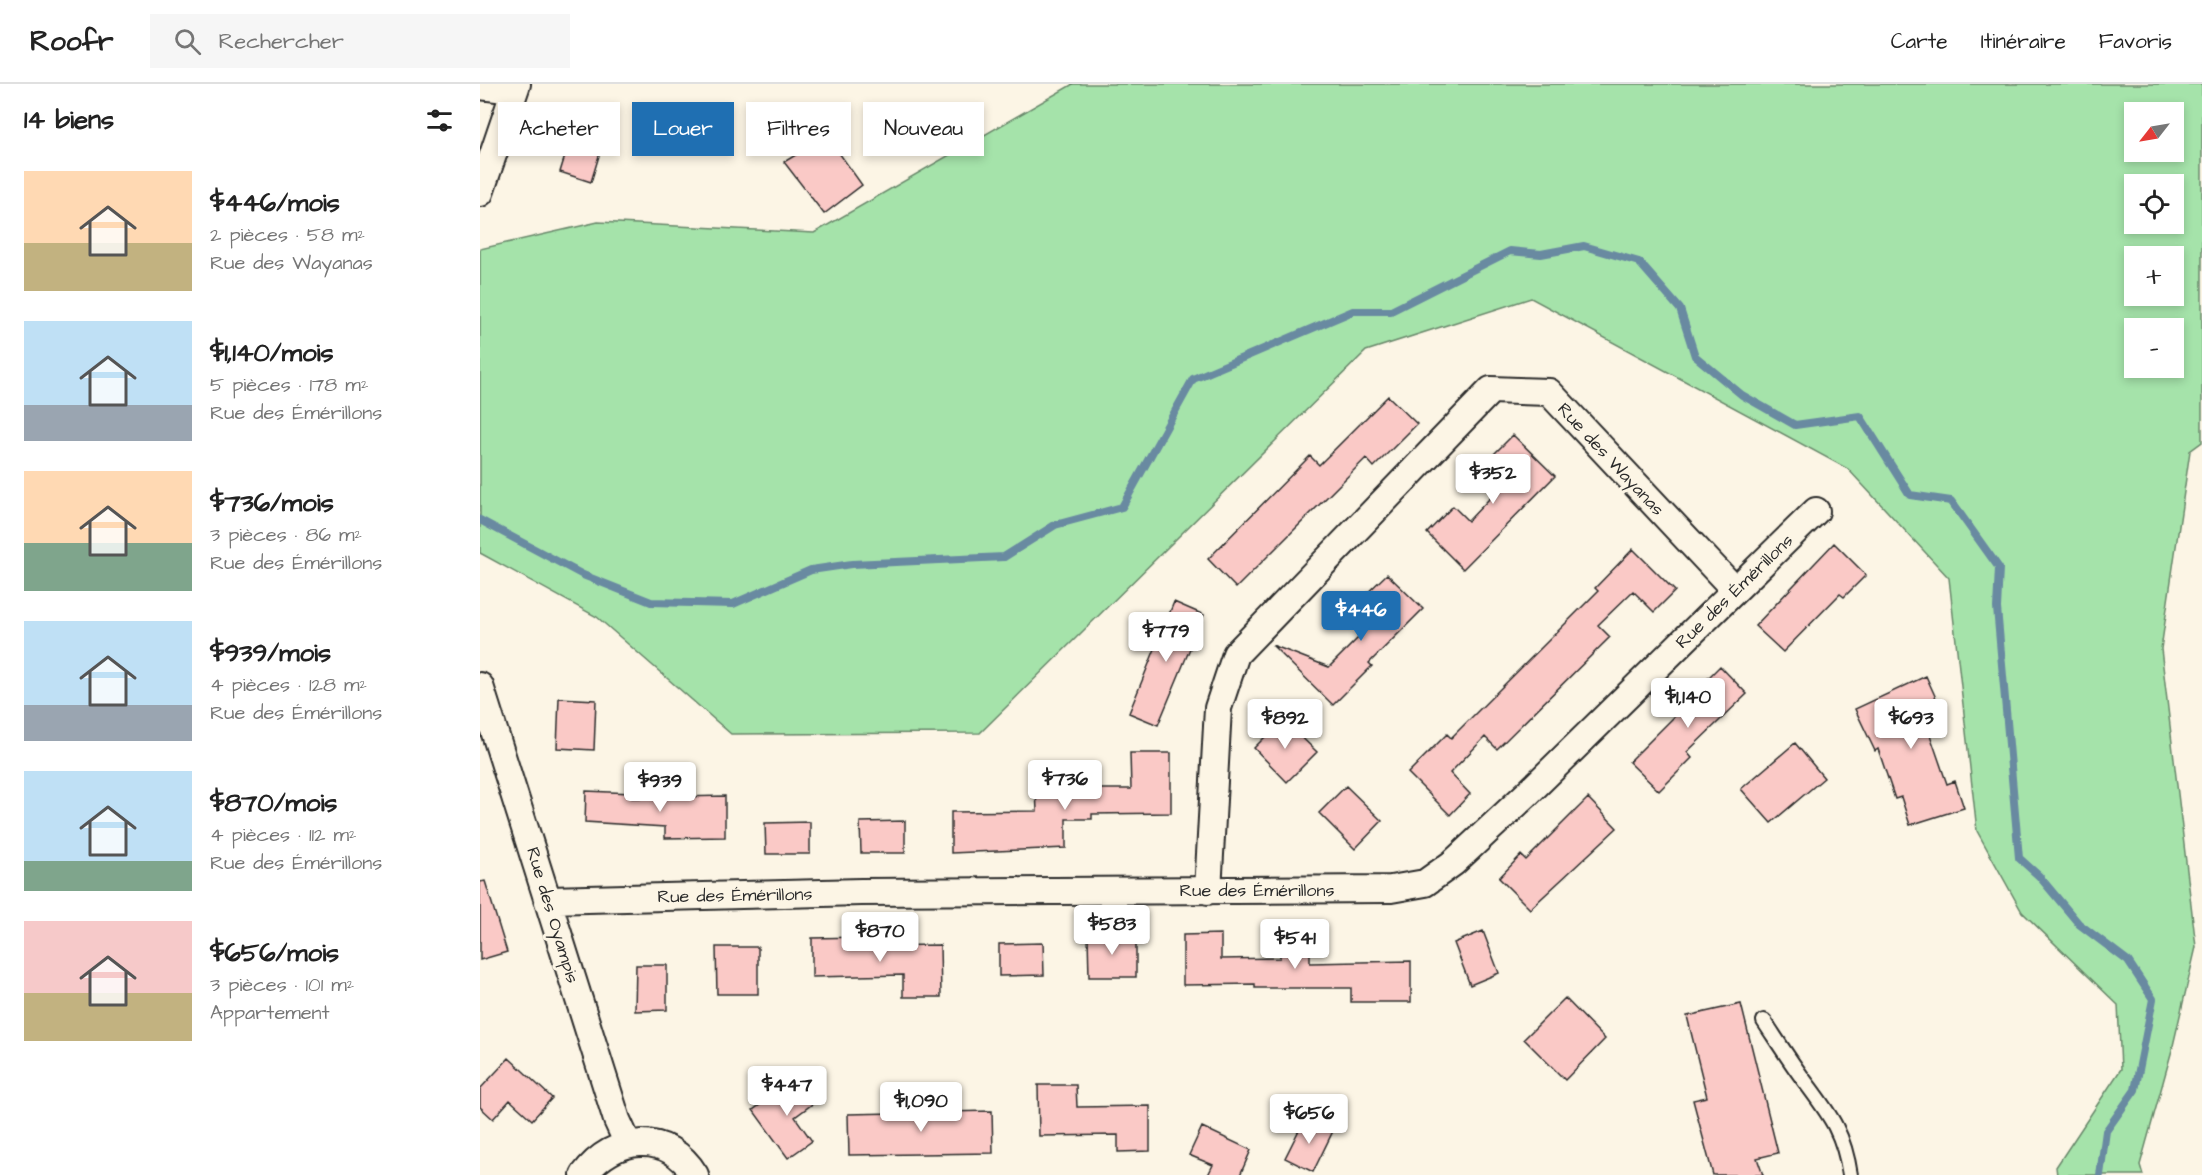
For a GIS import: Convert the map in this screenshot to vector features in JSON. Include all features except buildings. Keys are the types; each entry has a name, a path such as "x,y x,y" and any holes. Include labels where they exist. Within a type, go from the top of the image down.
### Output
{"street":[{"path":"480,86 516,87 480,193"},
{"name":"Rue des Wayanas","path":"1208,891 1218,708 1236,654 1491,390 1549,392 1735,590"},
{"name":"Rue des Émérillons","path":"549,900 861,892 1391,889 1425,883 1453,863 1527,794 1816,511"},
{"name":"Rue des Oyampis","path":"480,686 617,1120 628,1144"},
{"path":"584,1175 596,1160 611,1150 628,1144 650,1144 671,1151 689,1165 695,1175"}],"lane":[{"path":"1764,1021 1801,1076 1826,1107 1847,1152 1850,1175"}],"green space":[{"path":"1073,84 2202,84 2202,442 2190,451 2161,649 2196,947 2172,1050 2140,1165 2143,1175 2057,1175 2056,1167 2121,1069 2118,1005 2022,912 1977,831 1949,578 1848,469 1531,298 1366,351 980,733 731,734 597,617 480,553 480,249 598,222 814,233 948,156 984,156 984,135"}],"waterway":[{"path":"480,520 583,575 651,602 733,604 811,570 852,564 1004,557 1055,525 1122,507 1193,379 1353,311 1391,311 1510,251 1541,254 1584,246 1639,262 1680,309 1695,356 1742,395 1795,425 1860,416 1910,495 1951,501 1999,568 1997,608 2019,858 2039,876 2079,924 2128,961 2153,999 2135,1090 2106,1131 2100,1175"}]}
